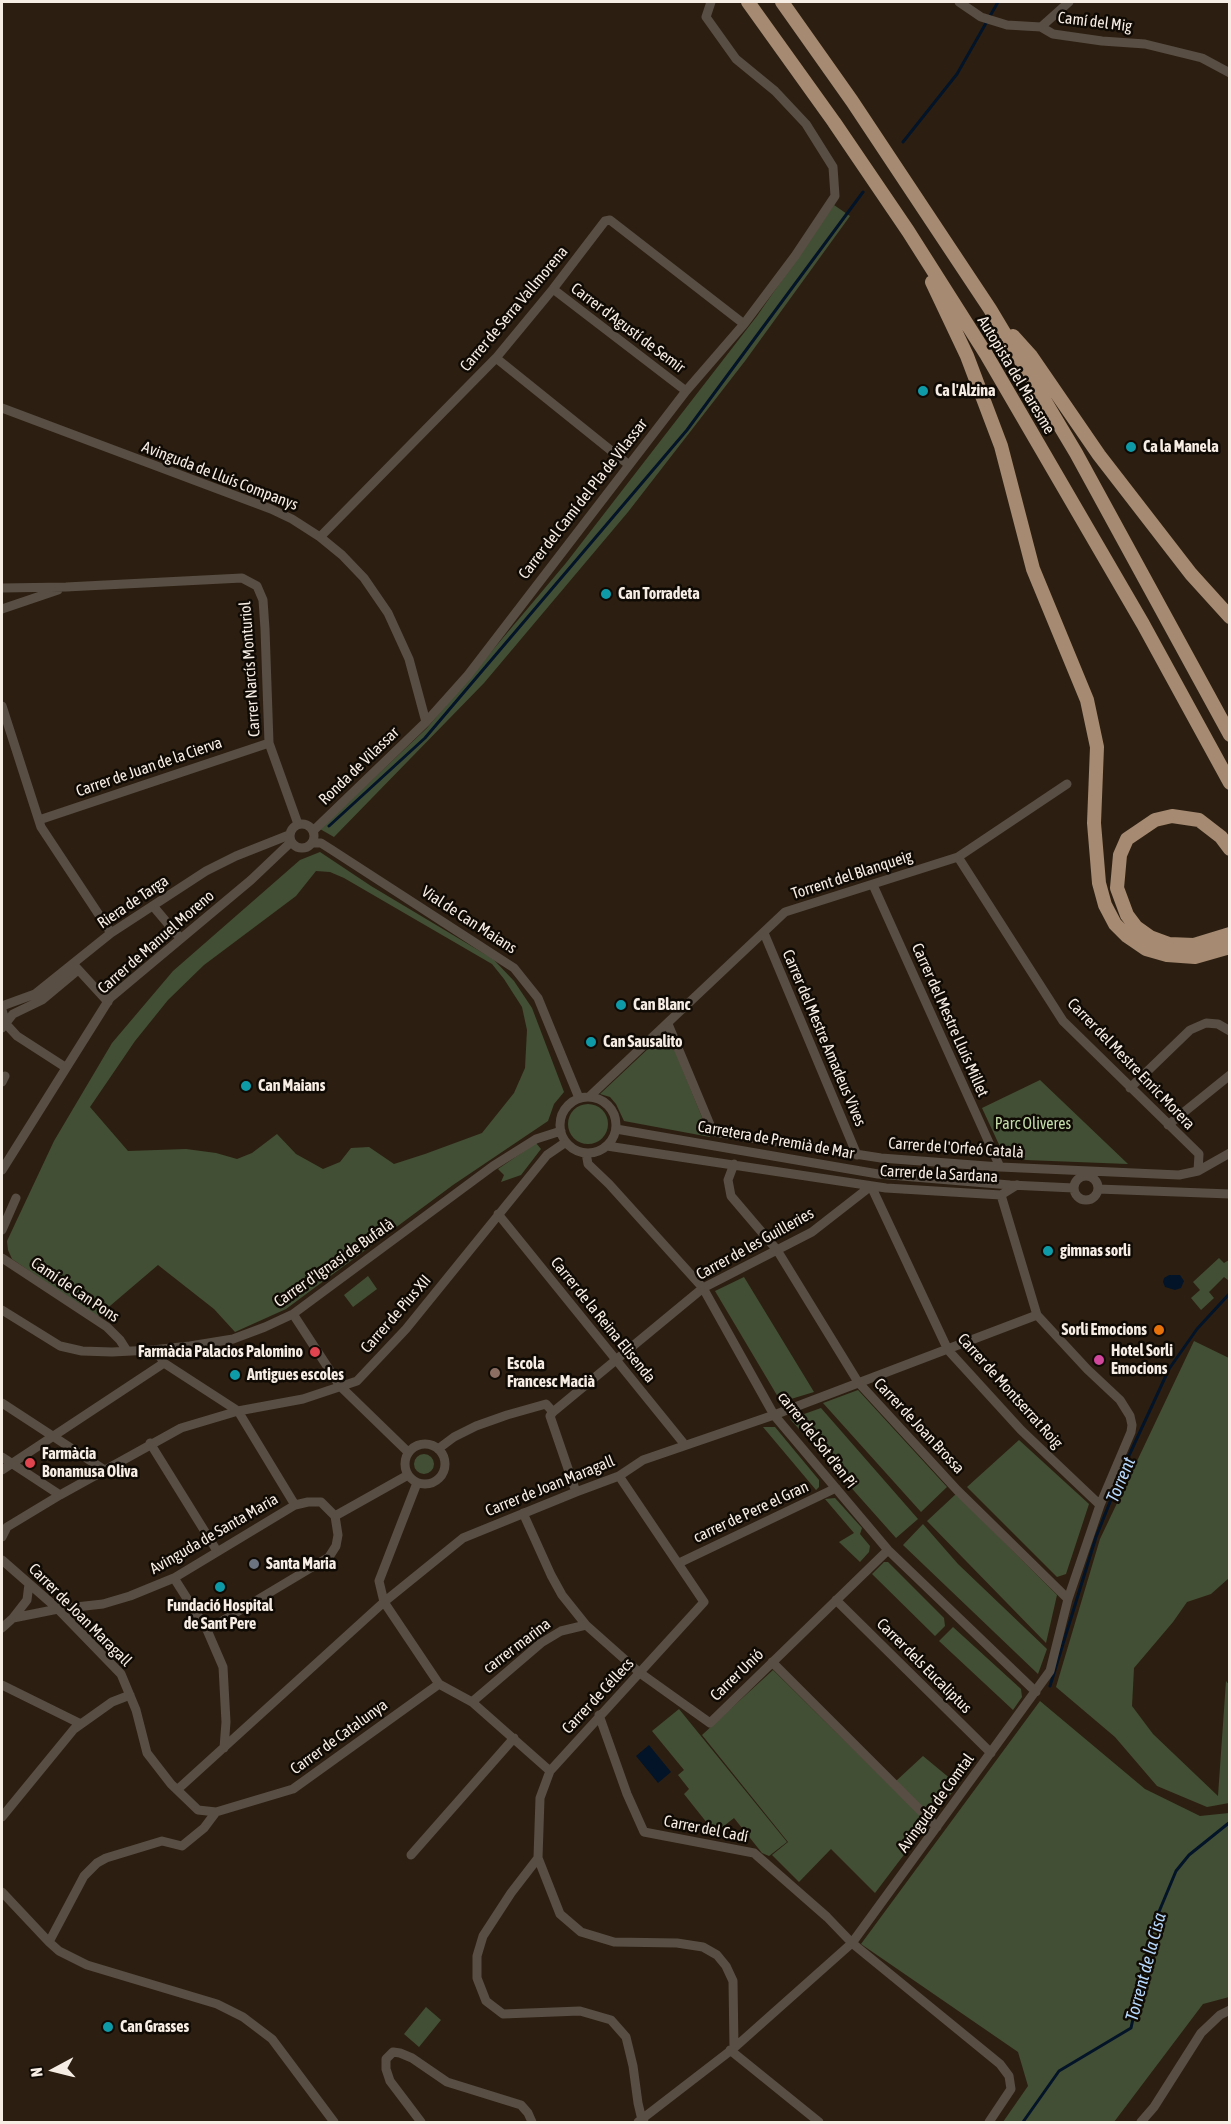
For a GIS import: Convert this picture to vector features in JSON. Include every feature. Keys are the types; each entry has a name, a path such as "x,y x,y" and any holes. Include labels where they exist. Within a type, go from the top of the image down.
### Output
{"highway":[{"name":"Autopista del Maresme","path":"748,2 908,231 992,364 1143,624 1230,783"},
{"name":"Autopista del Maresme","path":"782,2 852,101 990,309 1076,453 1230,735"},
{"path":"908,231 967,356 1001,446 1034,569 1087,700 1097,747 1094,823 1099,883 1105,906 1115,924 1127,936 1146,949 1167,955 1195,957 1230,947"},
{"path":"990,309 1031,356 1099,454 1191,574 1230,617"},
{"path":"1230,849 1221,837 1199,820 1172,816 1155,820 1127,839 1120,855 1117,888 1126,915 1136,927 1150,937 1169,944 1194,945 1230,934"}],"street":[{"name":"Carrer del Camí del Pla de Vilassar","path":"426,722 468,675 686,391 744,324 795,256 835,196 833,167 806,124 775,91 735,59 706,17 711,2"},
{"name":"Camí del Mig","path":"959,2 981,17 1007,25 1041,27 1053,34 1102,41 1145,44 1202,58 1230,73"},
{"path":"1041,27 1070,2"},
{"name":"Carrer de Serra Vallmorena","path":"320,537 496,358 605,221 610,220 744,324"},
{"name":"Carrer d'Agustí de Semir","path":"553,289 686,391"},
{"path":"496,358 629,465"},
{"name":"Avinguda de Lluís Companys","path":"2,408 271,509 320,537 342,555 364,578 388,613 409,659 426,722"},
{"name":"Carrer Narcís Monturiol","path":"2,588 242,578 257,586 263,600 266,629 270,743 298,824"},
{"path":"2,609 66,587"},
{"path":"2,706 41,827 111,933"},
{"name":"Ronda de Vilassar","path":"313,831 426,722"},
{"name":"Carrer de Juan de la Cierva","path":"39,820 270,743"},
{"name":"Torrent del Blanqueig","path":"584,1098 668,1024 784,912 958,857 1067,784"},
{"path":"298,824 307,825 313,831 313,843 302,849 297,848 290,839 293,827 298,824"},
{"name":"Riera de Targa","path":"2,1005 35,994 76,967 111,933 206,871 226,861 290,839"},
{"name":"Carrer de Manuel Moreno","path":"2,1170 65,1066 108,1002 180,938 251,880 290,839"},
{"name":"Vial de Can Maians","path":"313,843 321,843 514,968 538,998 584,1098"},
{"name":"Carrer del Mestre Enric Morera","path":"958,857 1063,1021 1199,1154 1194,1172"},
{"name":"Carrer del Mestre Lluís Millet","path":"873,885 1000,1167"},
{"path":"153,906 180,938"},
{"name":"Carrer del Mestre Amadeus Vives","path":"764,933 857,1155"},
{"path":"4,1026 13,1014 42,1000 76,967 108,1002"},
{"path":"2,1010 4,1026 65,1066"},
{"path":"1130,1088 1190,1030 1206,1023 1218,1024 1230,1031"},
{"name":"Carrer de l'Orfeó Català","path":"668,1024 713,1132 881,1158 1110,1172 1179,1175 1194,1172"},
{"path":"1168,1125 1230,1075"},
{"path":"584,1098 598,1098 612,1110 616,1129 607,1146 593,1153 585,1153 566,1142 561,1131 562,1116 565,1109 584,1098"},
{"name":"Carretera de Premià de Mar","path":"616,1129 878,1174 1017,1185 1076,1183"},
{"name":"Carrer d'Ignasi de Bufalà","path":"2,1310 60,1346 82,1351 156,1350 233,1339 265,1328 293,1314 493,1166 536,1139 561,1131"},
{"name":"Carrer de Pius XII","path":"4,1526 103,1469 181,1428 238,1411 303,1399 357,1381 406,1329 547,1155 566,1142"},
{"name":"Carrer de la Sardana","path":"607,1146 871,1186 1001,1195 1017,1185"},
{"name":"carrer del Sot d'en Pi","path":"585,1153 588,1164 703,1288 774,1415 888,1550 1036,1692"},
{"path":"1193,1193 1189,1182 1194,1172 1230,1153"},
{"name":"Carrer de Joan Brossa","path":"734,1164 728,1180 731,1196 777,1250 858,1382 957,1490 1068,1599"},
{"path":"1071,1170 1076,1183 1075,1194 1085,1200 1096,1195 1096,1184 1110,1172"},
{"path":"1076,1183 1084,1176 1096,1184 1230,1194"},
{"name":"Carrer de les Guilleries","path":"553,1412 703,1288 812,1232 871,1186"},
{"name":"Carrer de Montserrat Roig","path":"871,1186 948,1350 1021,1430 1100,1505"},
{"path":"1001,1195 1037,1315"},
{"path":"2,1230 16,1198"},
{"name":"Carrer de la Reina Elisenda","path":"498,1214 685,1445"},
{"name":"Camí de Can Pons","path":"2,1258 106,1327 120,1340 127,1351"},
{"path":"293,1314 339,1386 408,1452"},
{"name":"Carrer de Joan Maragall","path":"177,1790 384,1602 463,1538 619,1476 644,1460 774,1415 1037,1315"},
{"name":"Avinguda de Comtal","path":"641,2122 732,2049 852,1943 1050,1671 1068,1599 1100,1505 1131,1432 1131,1416 1120,1400 1087,1369 1037,1315"},
{"path":"156,1350 164,1363 238,1411 295,1505"},
{"path":"2,1470 164,1363"},
{"path":"2,1402 103,1469"},
{"path":"438,1449 453,1437 477,1426 546,1404 553,1412 550,1416 576,1492"},
{"path":"150,1443 217,1551"},
{"path":"421,1444 429,1444 438,1449 444,1457 445,1464 440,1477 434,1482 417,1483 408,1474 405,1465 408,1452 421,1444"},
{"path":"2,1457 60,1495"},
{"path":"207,1630 329,1557 336,1546 338,1535 335,1516 408,1474"},
{"name":"Carrer de Céllecs","path":"538,1858 540,1798 550,1772 599,1715 704,1602 619,1476"},
{"path":"417,1483 379,1581 384,1602 439,1684 472,1702 550,1772"},
{"name":"carrer de Pere el Gran","path":"679,1563 836,1488"},
{"name":"Avinguda de Santa Maria","path":"13,1618 58,1609 102,1604 130,1596 174,1578 295,1505 321,1502 335,1516"},
{"name":"Carrer Unió","path":"523,1513 562,1595 586,1625 640,1673 710,1723 888,1550"},
{"path":"2,1537 4,1526"},
{"name":"Carrer de Joan Maragall","path":"2,1560 58,1609 122,1674 147,1753 177,1790 198,1810"},
{"path":"174,1578 207,1630 223,1667 225,1748"},
{"path":"2,1628 27,1600 28,1584"},
{"name":"Carrer dels Eucaliptus","path":"836,1600 991,1753"},
{"name":"carrer marina","path":"472,1702 542,1643 561,1631 586,1625"},
{"path":"772,1662 937,1827"},
{"name":"Carrer de Catalunya","path":"198,1810 216,1812 293,1790 439,1684"},
{"path":"2,1685 81,1724"},
{"path":"2,1814 74,1729 112,1702 130,1695"},
{"name":"Carrer del Cadí","path":"599,1715 627,1794 644,1832 754,1853 827,1917 852,1943"},
{"path":"411,1856 514,1738"},
{"path":"49,1942 84,1876 97,1863 106,1858 162,1841 182,1846 204,1828 216,1812"},
{"path":"538,1858 511,1893 483,1936 477,1956 477,1978 486,2001 503,2013 580,2012 611,2020 626,2037 633,2066 641,2122"},
{"path":"538,1858 561,1914 581,1932 614,1942 677,1943 703,1947 717,1956 726,1966 733,1981 732,2049 819,2122"},
{"path":"2,1892 59,1951 87,1965 217,2004 243,2017 272,2040 334,2122"},
{"path":"852,1943 1000,2064 1009,2076 1011,2089 989,2122"},
{"path":"1141,2122 1154,2107 1201,2033 1220,2015 1230,2010"},
{"path":"421,2122 390,2081 386,2059 393,2052 412,2058 447,2082 521,2105 532,2122"}],"green space":[{"path":"834,205 850,216 745,361 628,512 484,683 334,837 320,829 427,728 566,563 757,316"},
{"path":"320,852 371,886 493,959 514,981 532,1008 564,1092 554,1104 548,1121 453,1185 286,1309 235,1332 214,1309 158,1265 97,1317 12,1259 7,1241 54,1141 112,1043 173,971 300,860","holes":["316,871 330,872 492,964 522,1007 527,1030 525,1068 514,1093 482,1133 394,1164 369,1147 351,1148 340,1162 323,1169 296,1154 277,1134 252,1153 237,1159 216,1153 186,1149 128,1151 90,1107 135,1041 168,1000 204,965 296,896"]},
{"path":"667,1031 710,1137 624,1121 610,1097 600,1094"},
{"name":"Parc Oliveres","path":"1040,1080 1128,1164 1026,1160 1002,1151 982,1108"},
{"path":"588,1104 596,1105 602,1110 607,1116 607,1132 602,1138 596,1143 588,1144 580,1143 574,1138 569,1132 568,1124 569,1116 574,1110 580,1105"},
{"path":"536,1143 541,1149 521,1175 501,1182 504,1175 498,1169"},
{"name":"Sorli Emocions","path":"1219,1258 1224,1263 1229,1260 1228,1280 1224,1277 1209,1292 1214,1298 1201,1310 1191,1298 1200,1290 1193,1282"},
{"path":"368,1276 377,1289 353,1307 344,1295"},
{"path":"744,1277 814,1392 781,1402 715,1291"},
{"path":"1194,1341 1229,1358 1229,1578 1211,1594 1187,1602 1134,1668 1132,1706 1153,1734 1218,1796 1226,1681 1230,1686 1229,1803 1207,1807 1157,1786 1115,1737 1056,1687 1100,1539"},
{"path":"858,1390 947,1487 921,1512 823,1403"},
{"path":"821,1408 918,1519 896,1538 790,1419"},
{"path":"763,1427 775,1427 819,1480 819,1487 816,1490"},
{"path":"1019,1440 1089,1504 1066,1574 1057,1577 967,1487"},
{"path":"424,1454 431,1457 434,1464 431,1471 424,1474 417,1471 414,1464 417,1457"},
{"path":"956,1494 1057,1595 1046,1643 927,1521"},
{"path":"835,1498 862,1528 860,1534 870,1546 869,1552 860,1562 839,1542 854,1533 825,1499"},
{"path":"923,1524 958,1564 1047,1649 1038,1674 903,1545"},
{"path":"884,1562 888,1562 944,1618 945,1626 935,1636 872,1574"},
{"path":"953,1627 1021,1689 1022,1697 1013,1710 939,1641"},
{"path":"773,1670 928,1823 875,1893 831,1849 799,1882 772,1855 788,1842 702,1735"},
{"path":"1040,1701 1145,1789 1200,1816 1229,1813 1229,1997 1203,2004 1114,2122 1003,2122 1028,2086 1018,2052 861,1944"},
{"path":"679,1709 787,1842 769,1856 762,1853 734,1818 715,1833 684,1794 689,1789 678,1775 684,1770 652,1731"},
{"path":"923,1756 958,1785 932,1818 896,1781"},
{"path":"426,2007 441,2020 419,2047 404,2034"}],"water":[{"path":"1169,1275 1180,1275 1184,1281 1181,1288 1175,1290 1165,1287 1164,1278"},
{"path":"649,1745 671,1772 658,1783 636,1756"}],"waterway":[{"path":"903,142 957,74 998,2"},
{"path":"329,826 425,738 687,430 863,192"},
{"name":"Torrent","path":"1050,1686 1096,1537 1126,1462 1169,1369 1197,1329 1230,1293"},
{"name":"Torrent de la Cisa","path":"1023,2122 1059,2071 1131,2028 1153,1926 1176,1871 1189,1855 1230,1822"}],"place":[{"name":"Ca l'Alzina","path":"923,391"},
{"name":"Ca la Manela","path":"1131,447"},
{"name":"Can Torradeta","path":"606,594"},
{"name":"Can Blanc","path":"621,1005"},
{"name":"Can Sausalito","path":"591,1042"},
{"name":"Can Maians","path":"246,1086"},
{"name":"gimnas sorli","path":"1048,1251"},
{"name":"Sorli Emocions","path":"1159,1330"},
{"name":"Farmàcia Palacios Palomino","path":"315,1352"},
{"name":"Hotel Sorli Emocions","path":"1099,1360"},
{"name":"Escola Francesc Macià","path":"495,1373"},
{"name":"Antigues escoles","path":"235,1375"},
{"name":"Farmàcia Bonamusa Oliva","path":"30,1463"},
{"name":"Santa Maria","path":"254,1564"},
{"name":"Fundació Hospital de Sant Pere","path":"220,1587"},
{"name":"Can Grasses","path":"108,2027"}]}
